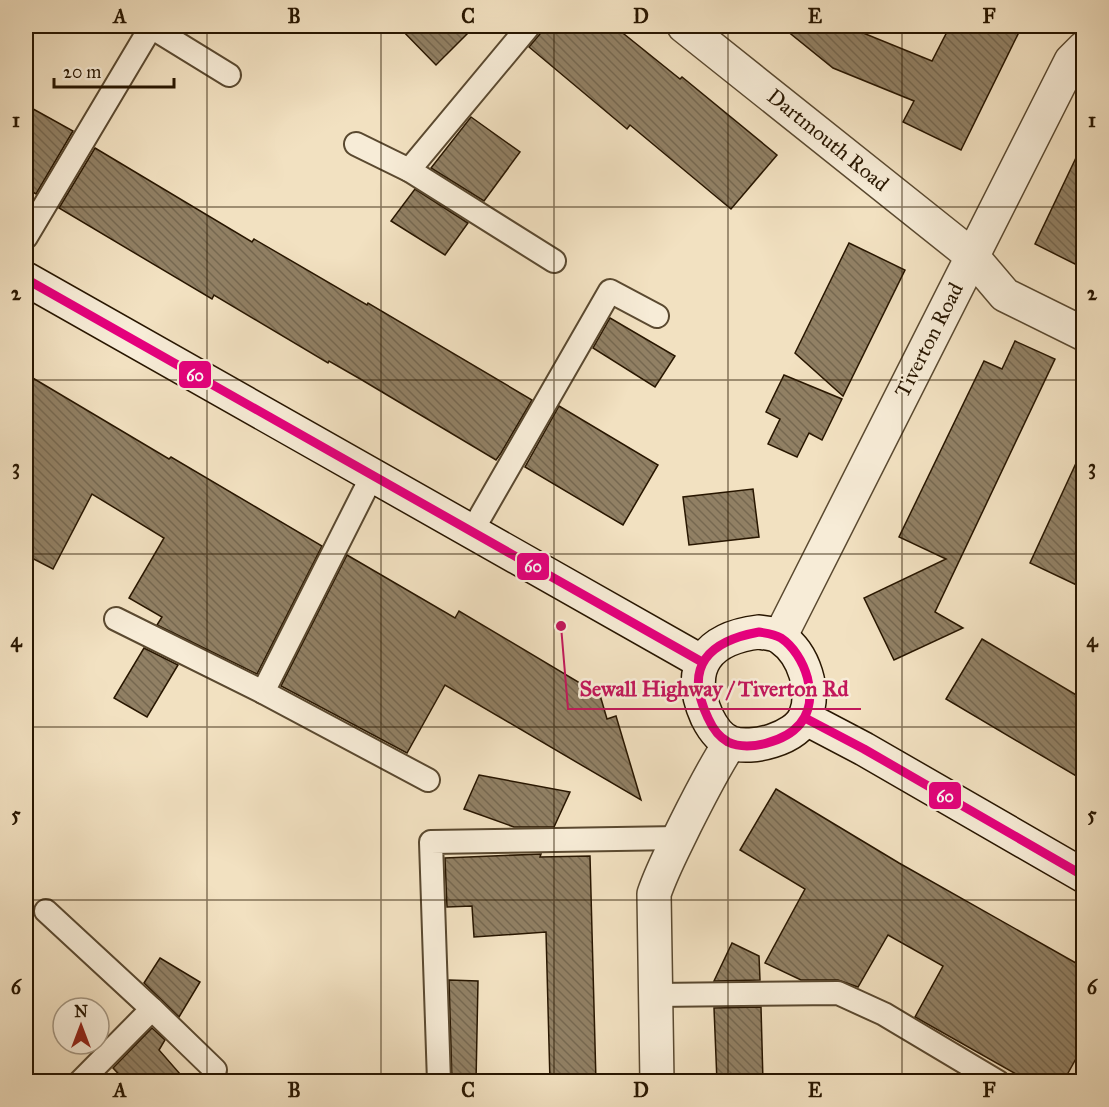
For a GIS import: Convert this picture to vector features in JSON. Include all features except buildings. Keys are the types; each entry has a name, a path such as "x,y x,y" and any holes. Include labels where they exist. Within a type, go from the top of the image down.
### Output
{"street":[{"name":"Dartmouth Road","path":"684,26 971,255 1005,295 1083,334"},
{"name":"Tiverton Road","path":"780,637 971,255 1071,61 1083,48"},
{"path":"27,283 702,662"},
{"path":"759,632 780,637 797,654 804,668 808,688 805,718 790,733 773,741 751,745 730,743 712,728 704,710 699,687 702,662 714,646 730,638 759,632"},
{"path":"805,718 864,749 1083,876"},
{"path":"657,1082 654,894 660,877 716,764 730,743"}],"lane":[{"path":"26,237 149,26 230,75"},
{"path":"409,170 529,26"},
{"path":"356,144 409,170 554,261"},
{"path":"472,531 610,291 657,316"},
{"path":"263,692 372,476"},
{"path":"117,619 263,692 428,780"},
{"path":"439,1082 432,842 679,838"},
{"path":"46,911 215,1070"},
{"path":"656,995 838,993 884,1014 998,1082"},
{"path":"80,1082 152,1009"}],"transit line":[{"name":"60","path":"26,279 702,662"},
{"name":"60","path":"759,632 781,638 790,645 803,666 810,690 809,702 800,724 786,735 767,743 737,745 728,742 716,732 710,721 701,700 698,684 700,670 705,659 714,649 741,636 759,632"},
{"name":"60","path":"805,718 864,749 1084,876"}],"place":[{"name":"Sewall Highway / Tiverton Rd","path":"561,626"}]}
